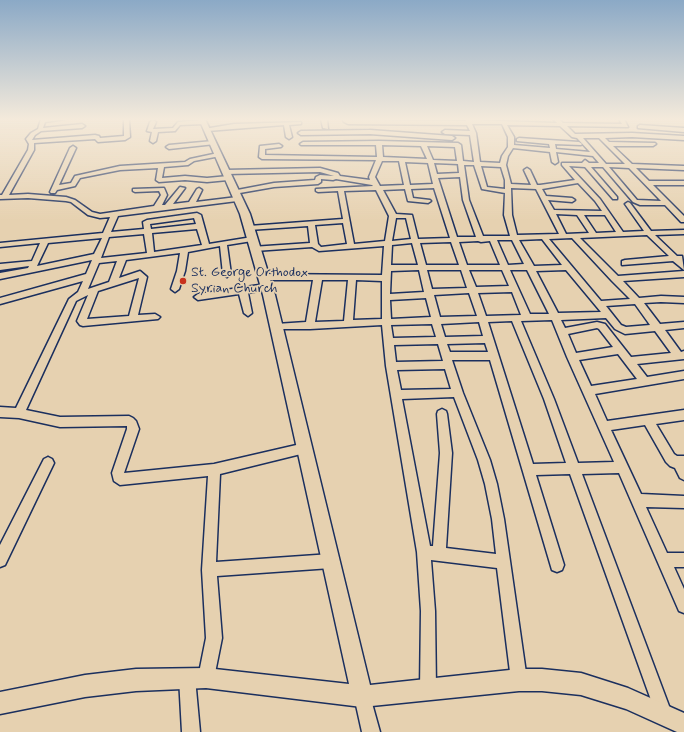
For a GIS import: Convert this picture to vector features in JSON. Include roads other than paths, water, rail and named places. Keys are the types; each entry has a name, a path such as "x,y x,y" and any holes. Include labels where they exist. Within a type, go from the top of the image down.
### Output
{"main road":[{"path":"217,153 235,196 245,214 265,282 362,696"},
{"path":"0,703 85,686 136,680 196,678 362,696 519,680 542,680 581,684 628,699 684,724"}],"street":[{"path":"2,197 29,153"},
{"path":"50,198 71,153"},
{"path":"55,188 73,185 77,177 81,176 122,167 186,164 207,153"},
{"path":"262,153 262,157 347,157 379,160 503,165"},
{"path":"279,153 279,170"},
{"path":"378,153 379,160 372,177 392,216 388,242 385,297 391,366 424,552 428,611 428,689"},
{"path":"427,153 464,268 483,319 557,565"},
{"path":"459,153 466,200 480,240"},
{"path":"476,153 477,164 485,189 536,187 579,181"},
{"path":"506,153 503,165 508,189 509,223 514,239 555,316 684,606"},
{"path":"554,153 555,162"},
{"path":"568,153 570,164"},
{"path":"576,153 594,154 636,202 666,204"},
{"path":"617,153 666,204 681,214 684,220"},
{"path":"582,154 586,165 615,198"},
{"path":"2,197 50,198 73,201 94,215 115,214 191,204 235,196 274,186 316,182 318,181 319,177 335,178 333,157"},
{"path":"402,160 410,201 428,201"},
{"path":"621,234 608,213 564,165 684,168"},
{"path":"161,166 159,180 185,178 207,180 227,175 279,170 320,170 377,186"},
{"path":"527,170 536,187 569,236 637,301 657,328 682,356"},
{"path":"434,176 462,175"},
{"path":"647,183 684,183"},
{"path":"674,183 684,192"},
{"path":"318,190 341,190 377,186 437,186"},
{"path":"167,207 182,188"},
{"path":"135,190 162,189 164,195 157,208"},
{"path":"191,204 199,190"},
{"path":"341,190 351,246"},
{"path":"544,198 572,200"},
{"path":"628,204 650,234 684,267"},
{"path":"145,209 151,255"},
{"path":"552,212 608,213"},
{"path":"579,213 594,235"},
{"path":"82,294 115,214"},
{"path":"147,222 197,215 206,246"},
{"path":"392,216 408,217 436,321 458,393 492,484 504,562 519,680"},
{"path":"0,267 32,266 97,259 122,259 252,238 311,224 346,221"},
{"path":"311,224 314,245"},
{"path":"0,245 201,226"},
{"path":"252,238 314,245 319,249 388,242 493,240 621,234 682,234"},
{"path":"544,237 618,328 624,331 684,325"},
{"path":"493,240 515,289 521,317 549,399 665,716"},
{"path":"0,276 32,266 45,241"},
{"path":"223,243 227,274"},
{"path":"175,289 181,271 184,250"},
{"path":"625,263 684,258"},
{"path":"113,283 122,259"},
{"path":"198,297 242,291 265,282 318,277 352,278 422,268 568,267"},
{"path":"19,413 71,301 94,289 138,274 142,275 133,319"},
{"path":"615,279 684,274"},
{"path":"0,300 90,276"},
{"path":"310,326 318,277"},
{"path":"348,324 352,278"},
{"path":"94,289 82,322 155,317"},
{"path":"385,297 472,290 515,289"},
{"path":"242,291 248,313"},
{"path":"599,304 669,299 684,300"},
{"path":"276,327 608,315"},
{"path":"561,332 600,325 645,382"},
{"path":"389,342 489,339"},
{"path":"572,357 620,350"},
{"path":"391,366 494,356"},
{"path":"629,361 682,356"},
{"path":"588,391 684,375"},
{"path":"396,395 458,393"},
{"path":"0,412 19,413 60,422 102,420 129,421 132,424 133,429 118,473 118,477 120,479 214,470 305,448"},
{"path":"439,554 446,459 442,414"},
{"path":"603,426 684,415"},
{"path":"648,420 670,458 674,462 681,462 684,474"},
{"path":"0,560 48,463"},
{"path":"529,470 621,467"},
{"path":"191,732 196,678 214,638 209,570 214,470"},
{"path":"637,500 684,502"},
{"path":"424,552 504,562"},
{"path":"663,560 684,560"},
{"path":"209,570 331,561"},
{"path":"362,696 371,732"}],"place":[{"name":"St. George Orthodox Syrian Church","path":"183,281"}]}
